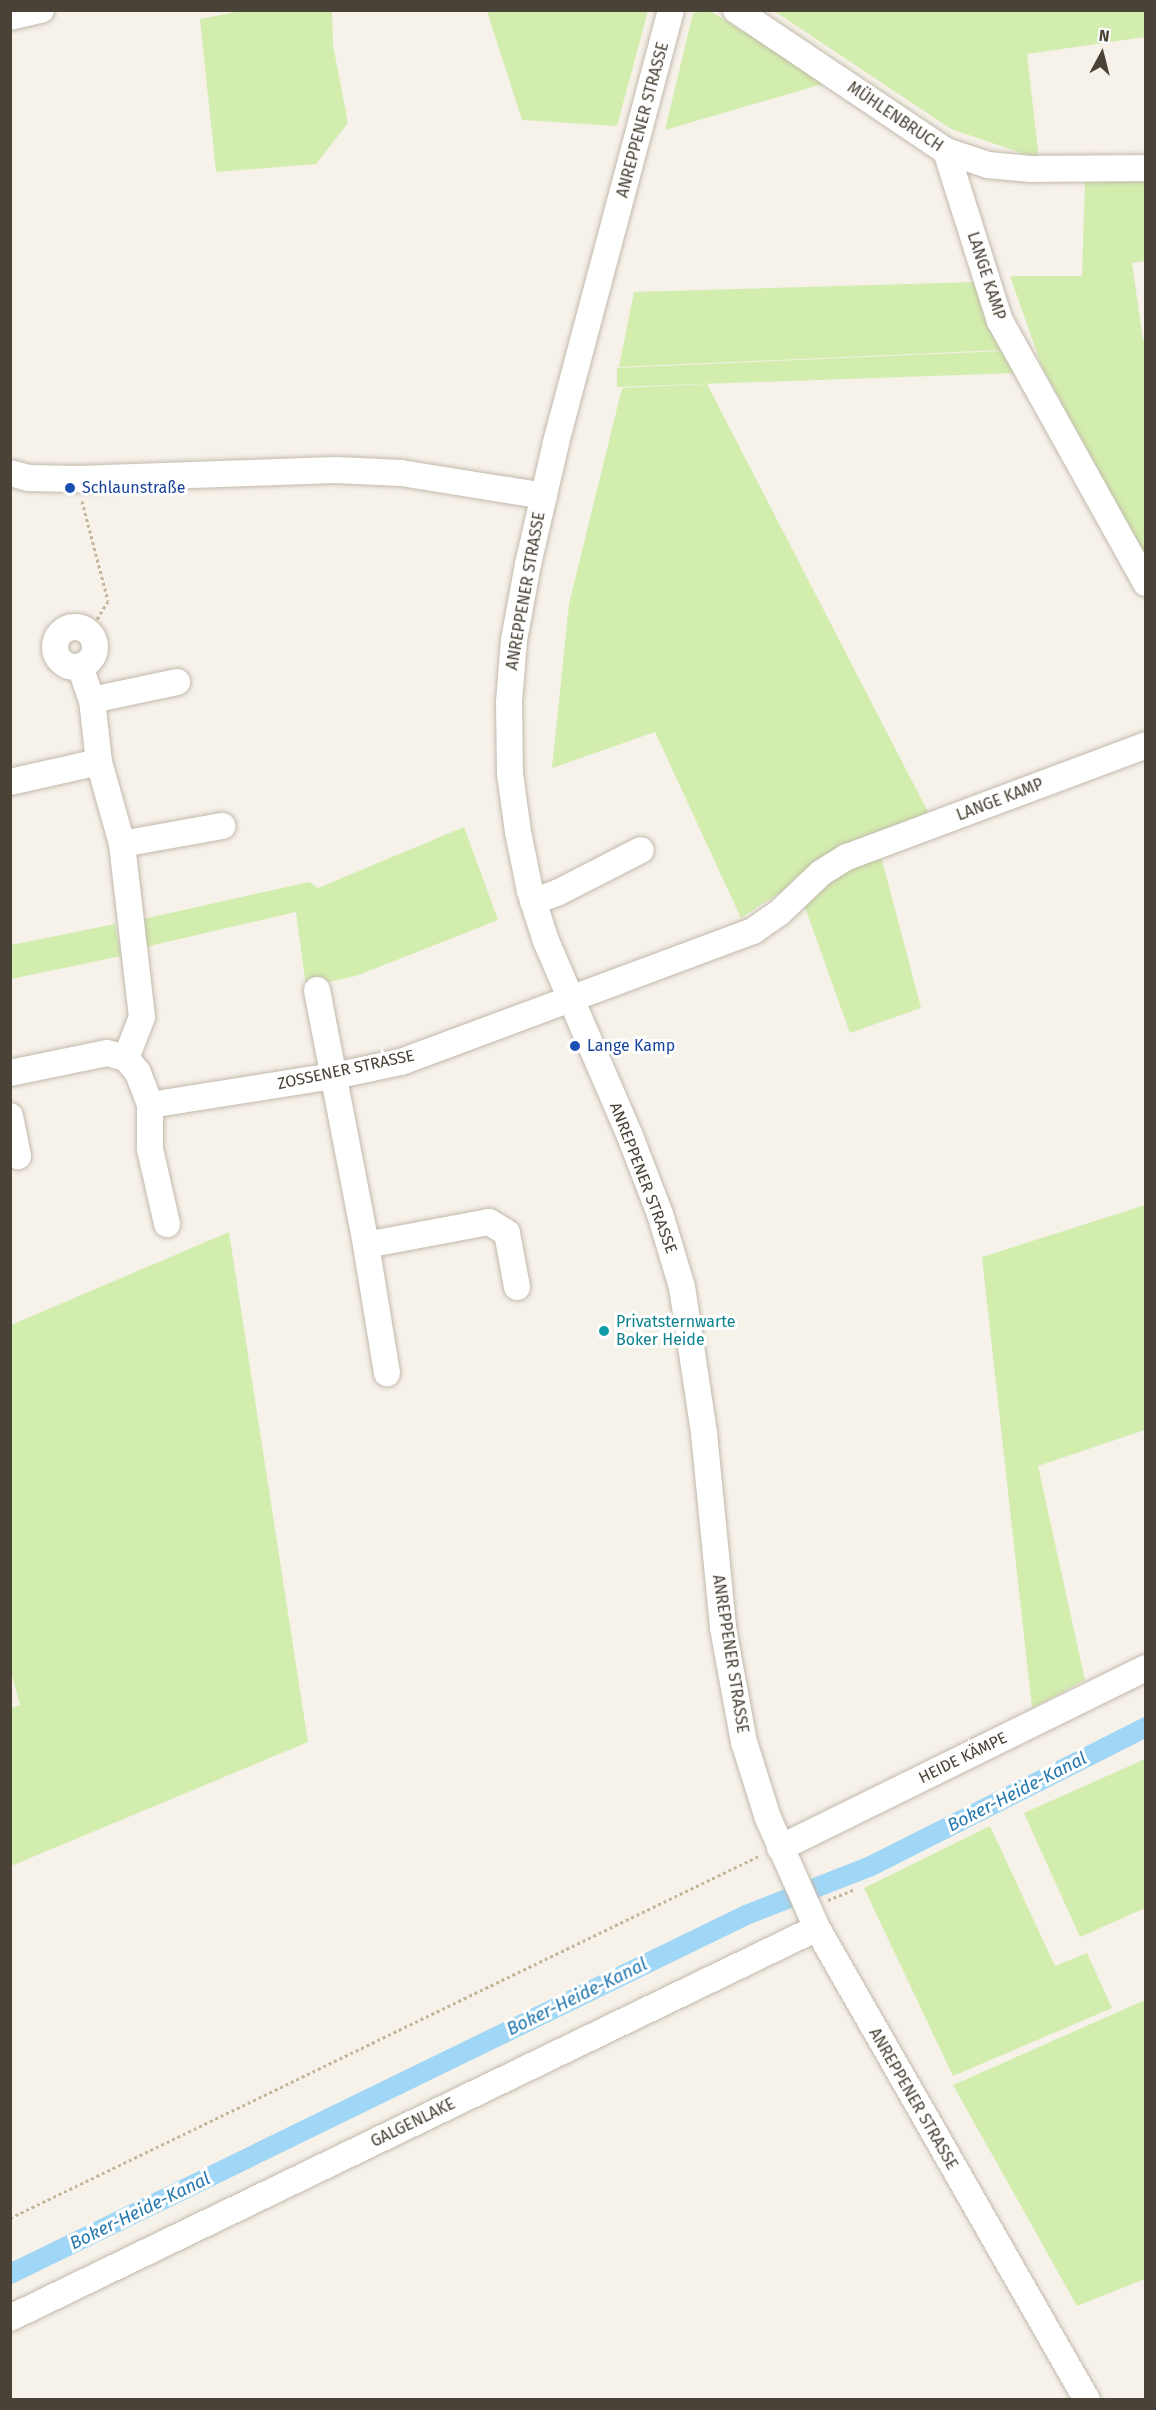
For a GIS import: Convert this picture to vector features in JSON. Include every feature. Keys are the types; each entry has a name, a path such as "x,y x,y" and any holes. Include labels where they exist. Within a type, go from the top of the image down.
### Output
{"street":[{"path":"10,16 41,10"},
{"name":"ANREPPENER STRASSE","path":"671,10 544,496 514,640 509,702 510,774 518,832 533,902 546,941 630,1136 660,1214 682,1287 696,1366 723,1628 744,1742 770,1847 793,1878 817,1928 1087,2400"},
{"name":"MÜHLENBRUCH","path":"736,10 946,151 988,165 1031,169 1146,168"},
{"name":"LANGE KAMP","path":"946,151 1000,321 1146,583"},
{"path":"10,473 29,478 77,479 336,470 401,473 544,496"},
{"path":"70,628 84,629 89,633 93,639 95,652 92,659 80,666 61,662 55,649 56,642 64,631 70,628"},
{"path":"80,666 92,700 99,762 122,844 142,1017 126,1058"},
{"path":"92,700 177,682"},
{"name":"LANGE KAMP","path":"570,1000 753,931 779,913 821,873 847,857 1146,745"},
{"path":"10,782 99,762"},
{"path":"122,844 222,826"},
{"path":"533,902 556,893 641,850"},
{"path":"317,990 366,1245 387,1373"},
{"name":"ZOSSENER STRASSE","path":"150,1105 334,1076 401,1062 570,1000"},
{"path":"10,1073 107,1053 126,1058 138,1073 150,1105 150,1149 168,1224"},
{"path":"10,1116 18,1156"},
{"path":"366,1245 489,1222 507,1233 517,1287"},
{"name":"HEIDE KÄMPE","path":"770,1847 1146,1668"},
{"name":"GALGENLAKE","path":"10,2318 817,1928"}],"path":[{"path":"77,479 108,601 89,633"},
{"path":"10,2218 764,1854 770,1847"}],"green space":[{"path":"241,11 332,11 333,45 348,123 316,164 216,172 200,19"},
{"path":"487,11 648,11 617,126 522,120"},
{"path":"710,11 826,83 665,130 693,13"},
{"path":"774,11 1145,11 1145,37 1027,54 1039,159 951,129"},
{"path":"1085,180 1145,182 1145,261 1132,263 1143,340 1146,340 1145,556 1042,367 1010,276 1082,276"},
{"path":"977,282 1001,350 619,367 634,292"},
{"path":"1003,351 1016,373 617,387 617,368"},
{"path":"707,384 929,814 817,868 741,918 655,732 552,768 569,604 622,388"},
{"path":"464,827 498,920 356,976 306,987 296,912 145,947 139,920 309,882 318,888"},
{"path":"881,856 921,1008 850,1033 803,902 849,865"},
{"path":"115,924 121,956 11,979 11,945"},
{"path":"1145,1205 1145,1430 1038,1466 1085,1680 1032,1708 982,1257"},
{"path":"229,1232 308,1742 11,1866 11,1708 20,1705 10,1668 11,1325"},
{"path":"1145,1759 1145,1908 1080,1937 1024,1813"},
{"path":"990,1826 1055,1966 1087,1953 1112,2008 953,2076 864,1888"},
{"path":"1145,2000 1145,2279 1077,2306 953,2085"}],"waterway":[{"name":"Boker-Heide-Kanal","path":"10,2274 746,1915 871,1866 1146,1727"}],"place":[{"name":"Schlaunstraße","path":"70,488"},
{"name":"Lange Kamp","path":"575,1046"},
{"name":"Privatsternwarte Boker Heide","path":"604,1331"}]}
